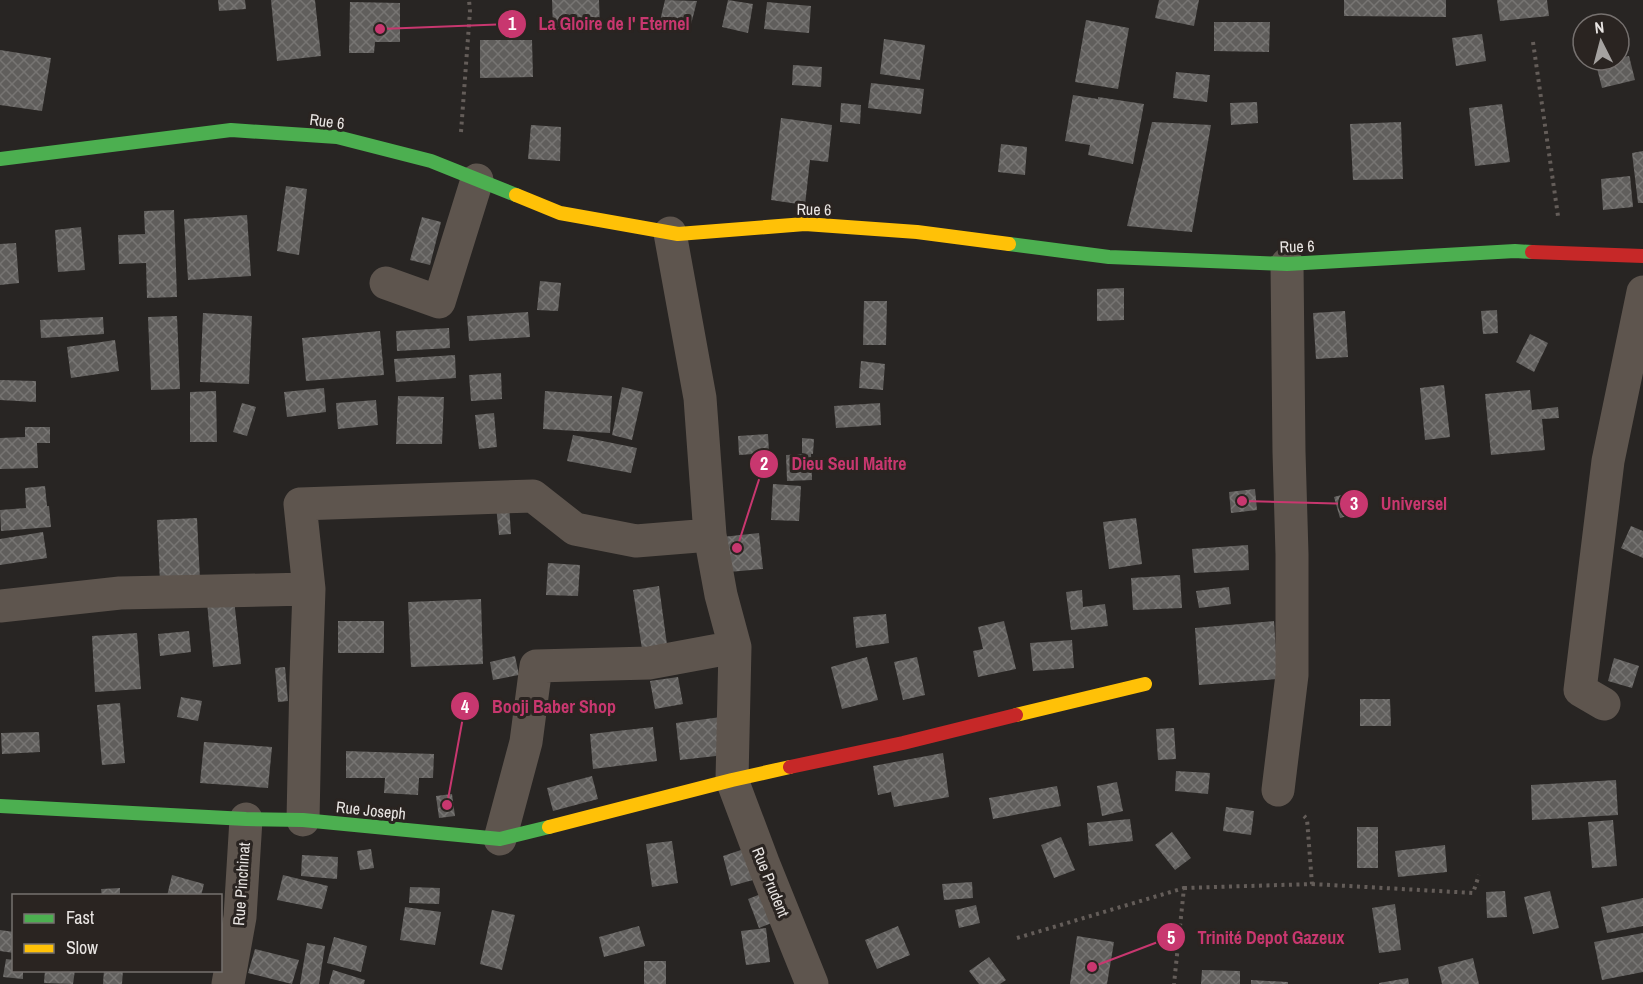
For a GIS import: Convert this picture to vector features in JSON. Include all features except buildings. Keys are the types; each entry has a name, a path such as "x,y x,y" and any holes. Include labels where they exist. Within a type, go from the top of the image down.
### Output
{"street":[{"name":"Rue 6","path":"0,159 231,130 337,137 431,161 560,213 678,234 805,224 917,232 1109,257 1287,264 1515,251 1643,256"},
{"path":"386,283 440,302 468,176"},
{"path":"670,233 700,398 710,535 721,595 735,647 732,780"},
{"path":"1278,790 1292,675 1287,264"},
{"path":"1604,704 1580,690 1608,461 1643,292"},
{"path":"303,820 309,589 300,504 533,496 575,529 636,541 710,535"},
{"path":"0,606 120,593 309,589"},
{"path":"500,839 526,742 536,666 649,663 735,647"},
{"name":"Rue Joseph","path":"0,806 303,820 500,839 732,780 903,743 1145,684"},
{"name":"Rue Prudent","path":"732,780 812,984"},
{"name":"Rue Pinchinat","path":"228,984 240,917 246,819"}],"path":[{"path":"468,176 469,0"},
{"path":"1533,42 1563,253"},
{"path":"1278,790 1307,819 1312,885"},
{"path":"1017,938 1184,888 1312,885 1473,893 1479,875"},
{"path":"1174,984 1184,888"}],"traffic: fast":[{"path":"0,159 231,130 337,137 431,161 516,195"},
{"path":"1009,244 1109,257 1287,264 1515,251 1532,252"},
{"path":"0,806 303,820 500,839 549,827"}],"traffic: slow":[{"path":"516,195 560,213 678,234 805,224 917,232 1009,244"},
{"path":"1016,715 1145,684"},
{"path":"549,827 790,767"}],"traffic: jam":[{"path":"1532,252 1643,256"},
{"path":"790,767 903,743 1016,715"}],"place":[{"name":"La Gloire de l' Eternel","path":"380,29"},
{"name":"Universel","path":"1242,501"},
{"name":"Dieu Seul Maitre","path":"737,548"},
{"name":"Booji Baber Shop","path":"447,805"},
{"name":"Trinité Depot Gazeux","path":"1092,967"}]}
